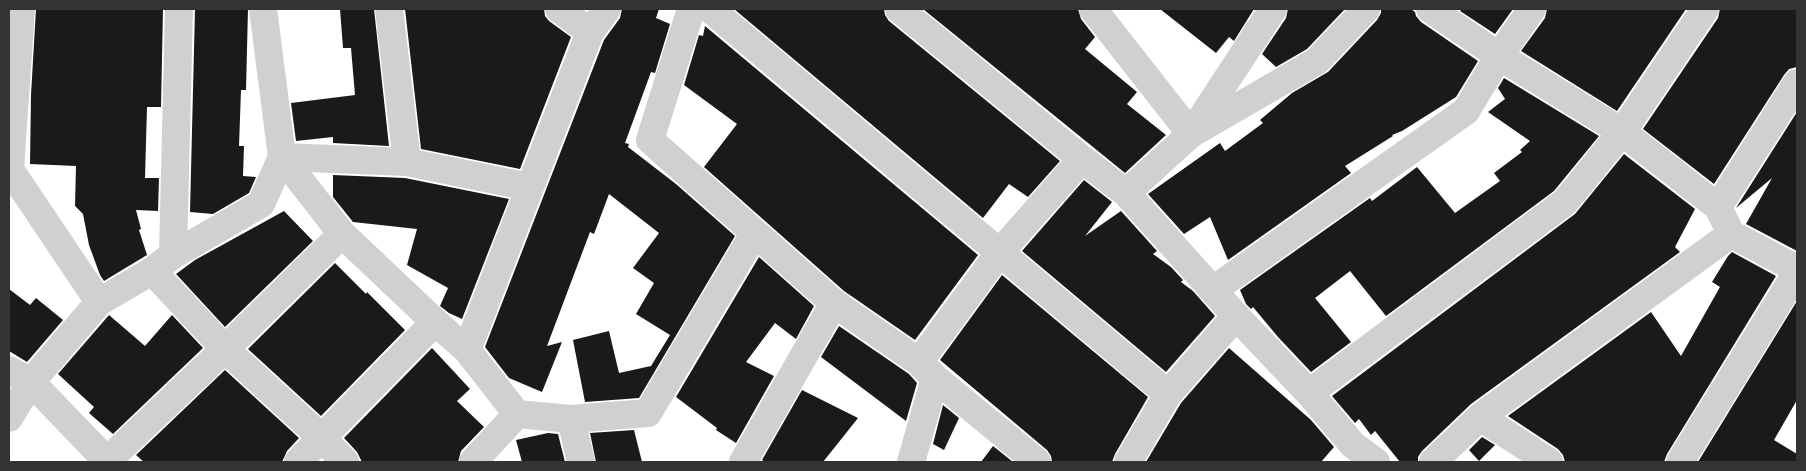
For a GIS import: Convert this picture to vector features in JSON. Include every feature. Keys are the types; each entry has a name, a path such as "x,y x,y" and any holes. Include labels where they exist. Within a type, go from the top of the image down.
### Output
{"street":[{"path":"21,9 9,169 98,302"},
{"path":"173,254 179,9"},
{"path":"263,9 282,157 342,234 467,350 517,414 571,419 648,413 754,234"},
{"path":"389,9 407,162"},
{"path":"559,9 590,32"},
{"path":"467,350 590,32 607,9"},
{"path":"691,9 650,140 834,303 927,370 1037,462"},
{"path":"710,9 1168,394"},
{"path":"899,9 1126,193 1236,316 1309,392 1345,453 1376,462"},
{"path":"1093,9 1191,134"},
{"path":"1191,134 1273,9"},
{"path":"1126,193 1191,134 1318,61 1366,9"},
{"path":"1430,9 1500,56 1622,132 1718,207 1731,234 1797,270 1680,462"},
{"path":"1213,290 1466,111 1532,9"},
{"path":"1309,392 1565,202 1622,132 1704,9"},
{"path":"1718,207 1797,83"},
{"path":"9,418 20,376 98,302 152,272 173,254 260,204 282,157"},
{"path":"282,157 407,162 529,187"},
{"path":"911,462 927,370 1000,252 1082,159"},
{"path":"20,376 108,462 342,234"},
{"path":"1433,462 1480,416 1731,234"},
{"path":"152,272 225,349 322,438 345,462"},
{"path":"743,462 834,303"},
{"path":"1128,462 1168,394 1236,316"},
{"path":"298,462 435,322"},
{"path":"473,462 517,414"},
{"path":"1480,416 1550,462"},
{"path":"571,419 581,462"}],"building":[{"path":"36,9 163,9 161,107 147,107 145,178 159,178 158,211 136,210 141,229 139,230 147,255 104,281 89,245 83,214 75,206 76,166 30,164 31,95"},
{"path":"195,9 248,9 246,90 241,90 239,146 244,146 243,176 256,177 249,193 213,214 190,212"},
{"path":"340,9 374,9 389,146 333,143 333,137 296,141 291,103 355,95 351,48 343,48"},
{"path":"405,9 544,9 545,16 549,21 571,37 520,169 421,149"},
{"path":"622,9 659,9 656,18 670,24 655,73 651,72 625,143 629,144 628,147 676,184 735,236 639,398 585,402 573,340 609,331 619,373 651,366 670,335 636,314 654,283 633,268 659,233 609,194 594,234 590,232 547,346 562,342 542,392 509,378 485,347 604,40 620,18"},
{"path":"734,9 884,9 889,21 1060,161 1028,197 1009,184 983,218"},
{"path":"923,9 1078,9 1081,19 1095,37 1085,49 1137,92 1127,104 1166,135 1125,173"},
{"path":"1160,9 1254,9 1234,41 1229,37 1216,53"},
{"path":"1288,9 1345,9 1307,49 1276,67 1262,54 1286,18"},
{"path":"1381,9 1411,9 1421,22 1478,61 1456,97 1402,131 1392,135 1345,166 1351,173 1228,260 1210,217 1184,234 1148,194 1220,143 1225,151 1263,123 1260,120 1292,93 1328,72 1377,20"},
{"path":"1462,9 1513,9 1495,34 1460,11"},
{"path":"1547,9 1686,9 1617,111 1521,51 1545,18"},
{"path":"1720,9 1797,9 1797,67 1789,69 1784,75 1714,184 1643,129 1718,18"},
{"path":"705,26 978,255 915,340 844,291 704,167 737,124 684,85 699,35 703,36"},
{"path":"1504,78 1599,136 1554,191 1386,316 1350,271 1315,298 1351,342 1311,372 1253,307 1251,309 1246,304 1240,290 1370,198 1372,201 1417,167 1455,213 1500,181 1494,173 1522,152 1520,150 1530,141 1488,112 1505,99 1498,88"},
{"path":"1797,112 1797,251 1746,224 1772,178 1736,208"},
{"path":"1624,154 1695,209 1675,247 1680,252 1471,404 1422,451 1418,457 1418,462 1400,462 1375,431 1371,435 1359,419 1355,423 1332,396 1575,214"},
{"path":"333,175 405,178 509,199 462,319 440,306 448,288 407,265 417,229 353,222 333,197"},
{"path":"1084,180 1112,202 1085,236 1121,211 1157,251 1153,254 1171,267 1183,280 1181,282 1193,291 1215,316 1166,372 1022,251"},
{"path":"284,211 313,241 225,327 176,274 195,260"},
{"path":"1732,252 1776,276 1667,454 1664,462 1565,462 1563,455 1558,449 1508,416 1651,312 1681,356 1720,287 1712,282"},
{"path":"759,257 814,306 796,339 775,323 746,362 774,376 736,443 716,430 717,428 676,397"},
{"path":"335,263 405,330 321,416 248,349"},
{"path":"1002,275 1148,397 1112,462 1052,462 1047,450 940,360"},
{"path":"9,289 30,305 36,298 63,320 27,362 9,351"},
{"path":"1797,301 1797,400 1774,440 1797,454 1797,462 1698,462"},
{"path":"109,315 145,346 172,315 203,348 113,434 89,413 94,407 58,374"},
{"path":"839,326 909,374 917,383 906,421 821,357"},
{"path":"432,348 470,389 457,401 484,427 461,451 458,462 362,462 357,452 344,438"},
{"path":"1229,348 1311,420 1334,447 1321,462 1146,462 1181,403"},
{"path":"225,370 299,438 287,451 282,462 144,462 136,455"},
{"path":"802,390 858,418 823,462 765,462 762,460"},
{"path":"943,405 959,418 944,450 933,444"},
{"path":"634,430 642,462 596,462 590,433"},
{"path":"548,433 558,434 565,462 522,462 516,440"},
{"path":"1482,437 1495,445 1479,461 1469,450"},
{"path":"993,446 1013,462 981,462"}]}
